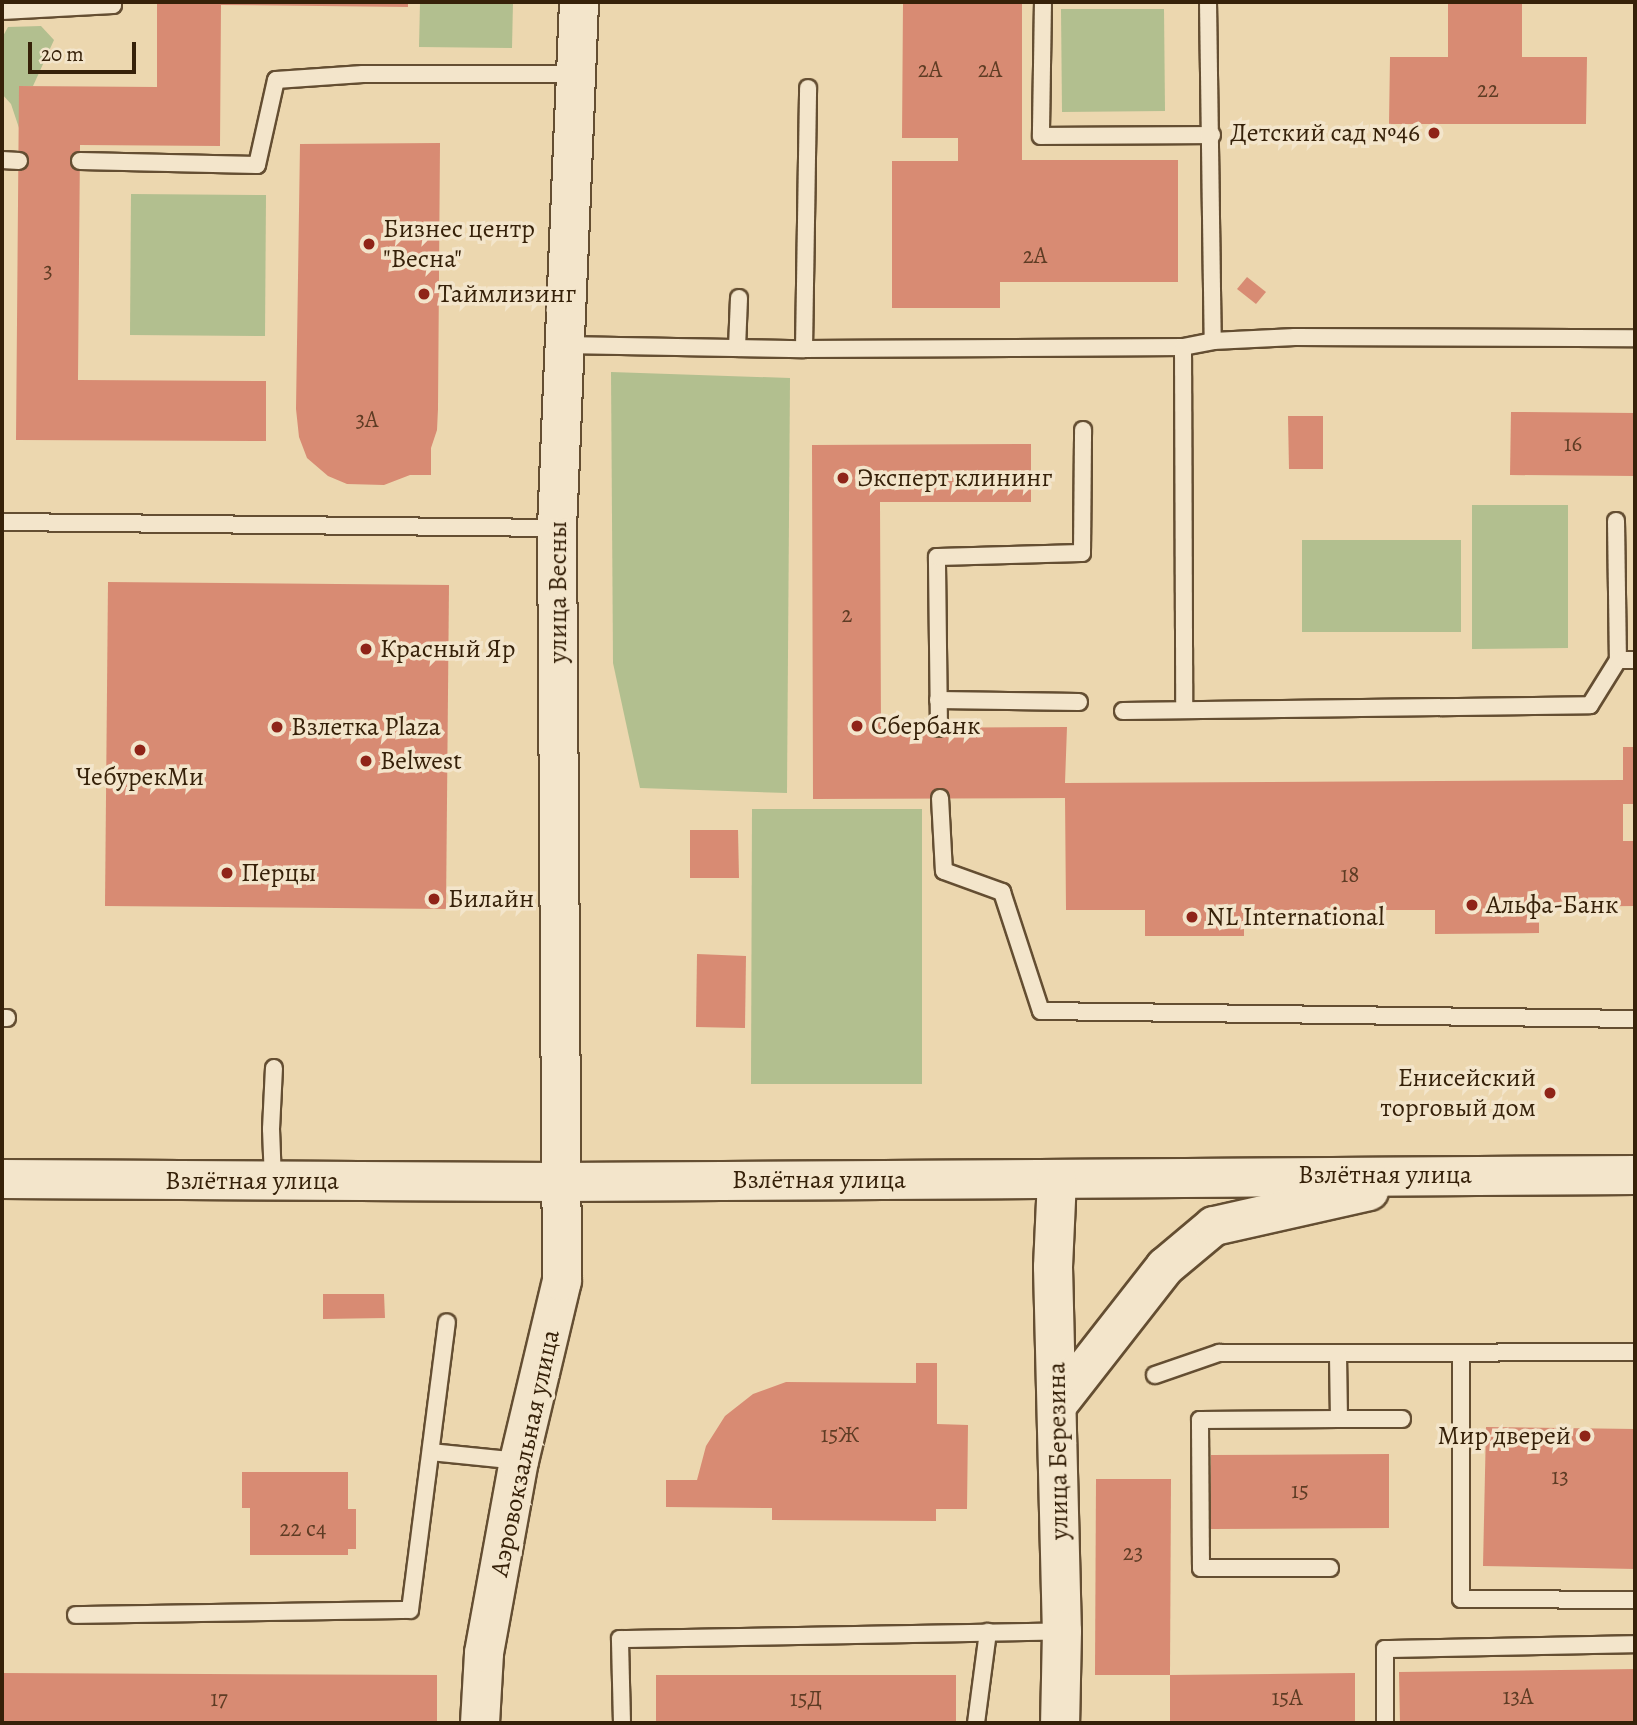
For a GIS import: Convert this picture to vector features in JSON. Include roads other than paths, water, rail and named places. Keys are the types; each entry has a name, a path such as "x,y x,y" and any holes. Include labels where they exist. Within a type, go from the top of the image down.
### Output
{"street":[{"name":"улица Весны","path":"561,1182 557,528 579,2"},
{"name":"Взлётная улица","path":"2,1179 561,1182 1442,1174 1635,1175"},
{"path":"1058,1404 1165,1267 1214,1226 1442,1174"},
{"name":"улица Березина","path":"1057,1179 1053,1267 1062,1631 1060,1723"},
{"name":"Аэровокзальная улица","path":"480,1723 484,1653 519,1461 562,1281 561,1182"}],"lane":[{"path":"2,11 113,5 114,2"},
{"path":"1043,2 1041,136 1212,135"},
{"path":"1208,2 1213,341"},
{"path":"80,161 257,165 276,80 363,74 575,74"},
{"path":"804,349 808,88"},
{"path":"2,160 19,161"},
{"path":"737,348 739,298"},
{"path":"563,345 804,349 1183,347 1213,341 1295,337 1635,338"},
{"path":"1183,347 1184,710"},
{"path":"939,728 937,557 1082,553 1083,430"},
{"path":"1124,711 1590,705 1618,660 1616,521"},
{"path":"2,522 557,528"},
{"path":"1618,660 1635,660"},
{"path":"938,700 1079,702"},
{"path":"940,798 944,871 1002,892 1041,1011 1635,1019"},
{"path":"273,1182 274,1068"},
{"path":"76,1615 410,1610 447,1322"},
{"path":"1155,1375 1219,1353 1635,1352"},
{"path":"1338,1353 1339,1419"},
{"path":"1461,1353 1461,1599 1635,1600"},
{"path":"1330,1568 1201,1568 1200,1420 1402,1419"},
{"path":"431,1452 519,1461"},
{"path":"622,1723 620,1639 1062,1631"},
{"path":"976,1723 988,1632"},
{"path":"1385,1723 1385,1649 1635,1644"}],"place":[{"name":"Детский сад №46","path":"1434,133"},
{"name":"Бизнес центр \"Весна\"","path":"369,244"},
{"name":"Таймлизинг","path":"424,294"},
{"name":"Эксперт клининг","path":"843,478"},
{"name":"Красный Яр","path":"366,649"},
{"name":"Сбербанк","path":"857,726"},
{"name":"Взлетка Plaza","path":"277,727"},
{"name":"ЧебурекМи","path":"140,750"},
{"name":"Belwest","path":"366,761"},
{"name":"Перцы","path":"227,873"},
{"name":"Билайн","path":"434,899"},
{"name":"Альфа-Банк","path":"1472,905"},
{"name":"NL International","path":"1192,917"},
{"name":"Енисейский торговый дом","path":"1550,1093"},
{"name":"Мир дверей","path":"1585,1436"}]}
